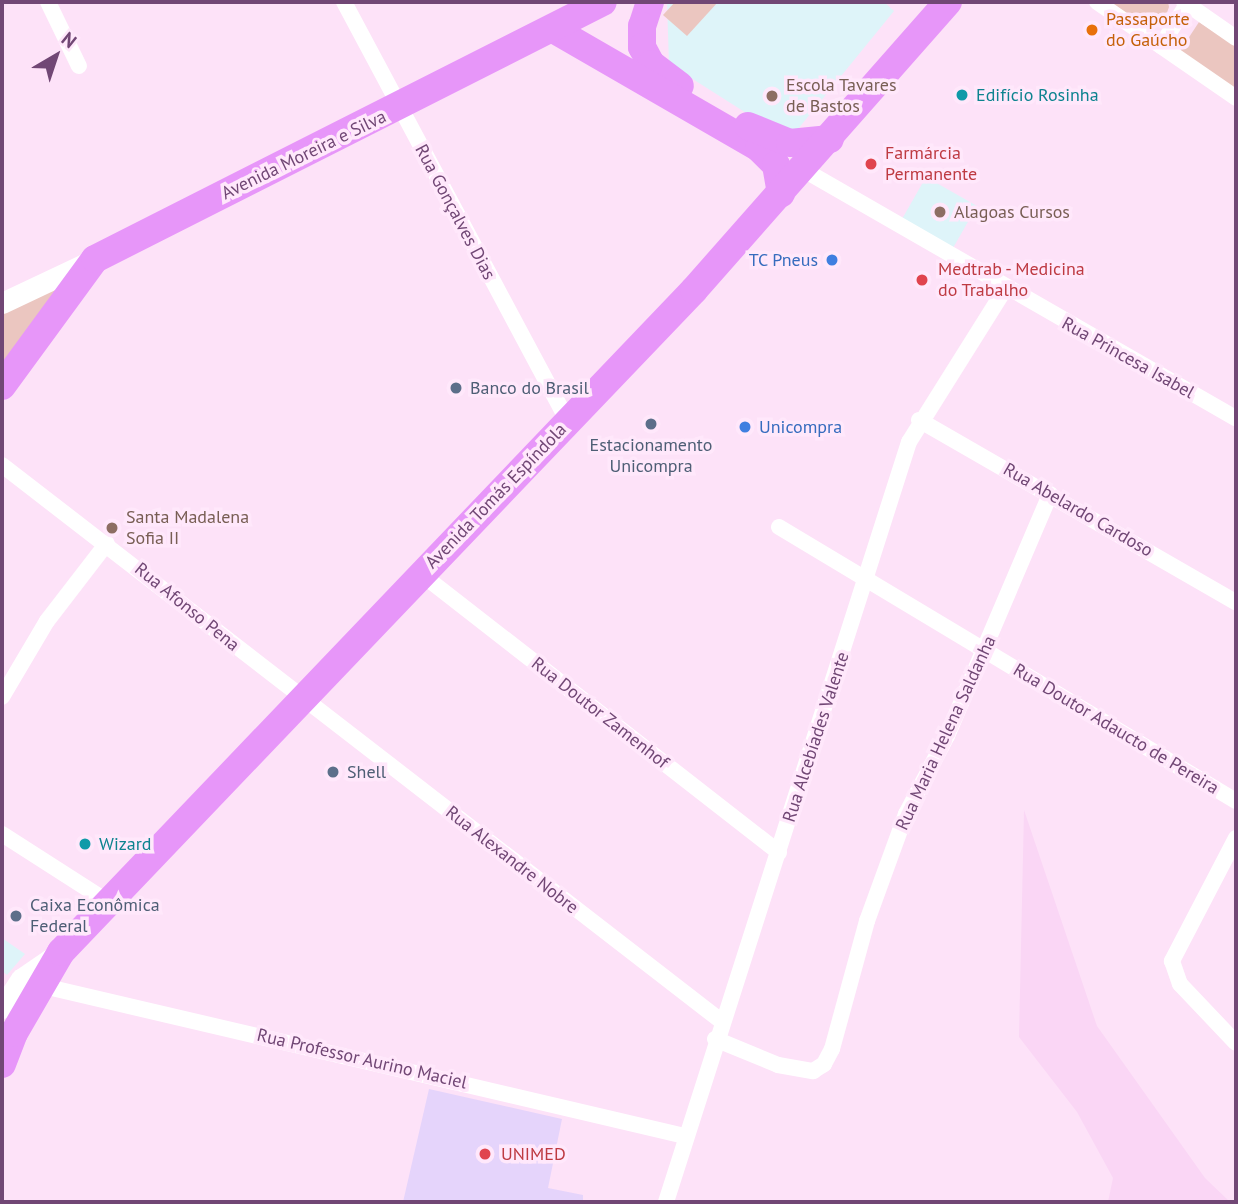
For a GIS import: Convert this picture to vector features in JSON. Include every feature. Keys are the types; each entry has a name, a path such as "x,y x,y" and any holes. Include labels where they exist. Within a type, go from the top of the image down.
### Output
{"highway":[{"name":"Avenida Moreira e Silva","path":"95,259 400,108 603,2"},
{"name":"Avenida Tomás Espíndola","path":"2,1070 39,985 61,952 568,422 804,170 948,2"},
{"path":"608,59 627,49 646,14"},
{"path":"646,14 642,47 651,64 676,83 770,138 790,143 830,139"},
{"path":"553,29 759,148 776,165 781,194"},
{"path":"2,386 95,259"}],"main road":[{"name":"Avenida Moreira e Silva","path":"2,303 95,259"},
{"path":"3,1004 21,979 61,952"}],"street":[{"path":"48,2 79,66"},
{"name":"Rua Gonçalves Dias","path":"344,2 568,422"},
{"path":"1097,2 1236,98"},
{"path":"1160,47 1186,3 1236,38"},
{"name":"Rua Princesa Isabel","path":"804,170 1005,289 1236,418"},
{"name":"Rua Alcebíades Valente","path":"666,1202 715,1039 779,852 919,419 1005,289"},
{"name":"Rua Abelardo Cardoso","path":"919,419 1236,602"},
{"name":"Rua Afonso Pena","path":"2,465 107,543 303,699"},
{"name":"Rua Maria Helena Saldanha","path":"715,1039 778,1065 813,1071 824,1064 832,1049 867,921 906,814 985,652 1050,494"},
{"name":"Rua Doutor Adaucto de Pereira","path":"779,527 1236,801"},
{"path":"2,697 47,621 107,543"},
{"name":"Rua Doutor Zamenhof","path":"421,573 779,852"},
{"name":"Rua Alexandre Nobre","path":"303,699 721,1021"},
{"path":"2,834 108,902"},
{"path":"1236,838 1172,961 1180,984 1236,1043"},
{"name":"Rua Professor Aurino Maciel","path":"39,985 685,1136"}],"shaded area":[{"name":"Escola Tavares de Bastos","path":"667,2 884,2 894,11 798,129 776,132 669,64"},
{"path":"675,2 718,2 687,36 663,15"},
{"path":"1109,2 1168,2 1169,7 1165,18 1153,27 1141,25"},
{"path":"1199,22 1236,46 1236,89 1180,51"},
{"name":"Alagoas Cursos","path":"926,177 977,206 953,248 902,219"},
{"path":"72,274 2,367 2,305"},
{"path":"1024,810 1097,1026 1205,1178 1230,1202 1108,1202 1113,1178 1077,1112 1019,1037"},
{"path":"2,938 25,954 7,975 2,971"},
{"name":"UNIMED","path":"429,1089 562,1119 548,1188 583,1195 583,1202 403,1202"}],"place":[{"name":"Passaporte do Gaúcho","path":"1092,30"},
{"name":"Edifício Rosinha","path":"962,95"},
{"name":"Escola Tavares de Bastos","path":"772,96"},
{"name":"Farmárcia Permanente","path":"871,164"},
{"name":"Alagoas Cursos","path":"940,212"},
{"name":"TC Pneus","path":"832,260"},
{"name":"Medtrab - Medicina do Trabalho","path":"922,280"},
{"name":"Banco do Brasil","path":"456,388"},
{"name":"Estacionamento Unicompra","path":"651,424"},
{"name":"Unicompra","path":"745,427"},
{"name":"Santa Madalena Sofia II","path":"112,528"},
{"name":"Shell","path":"333,772"},
{"name":"Wizard","path":"85,844"},
{"name":"Caixa Econômica Federal","path":"16,916"},
{"name":"UNIMED","path":"485,1154"}]}
